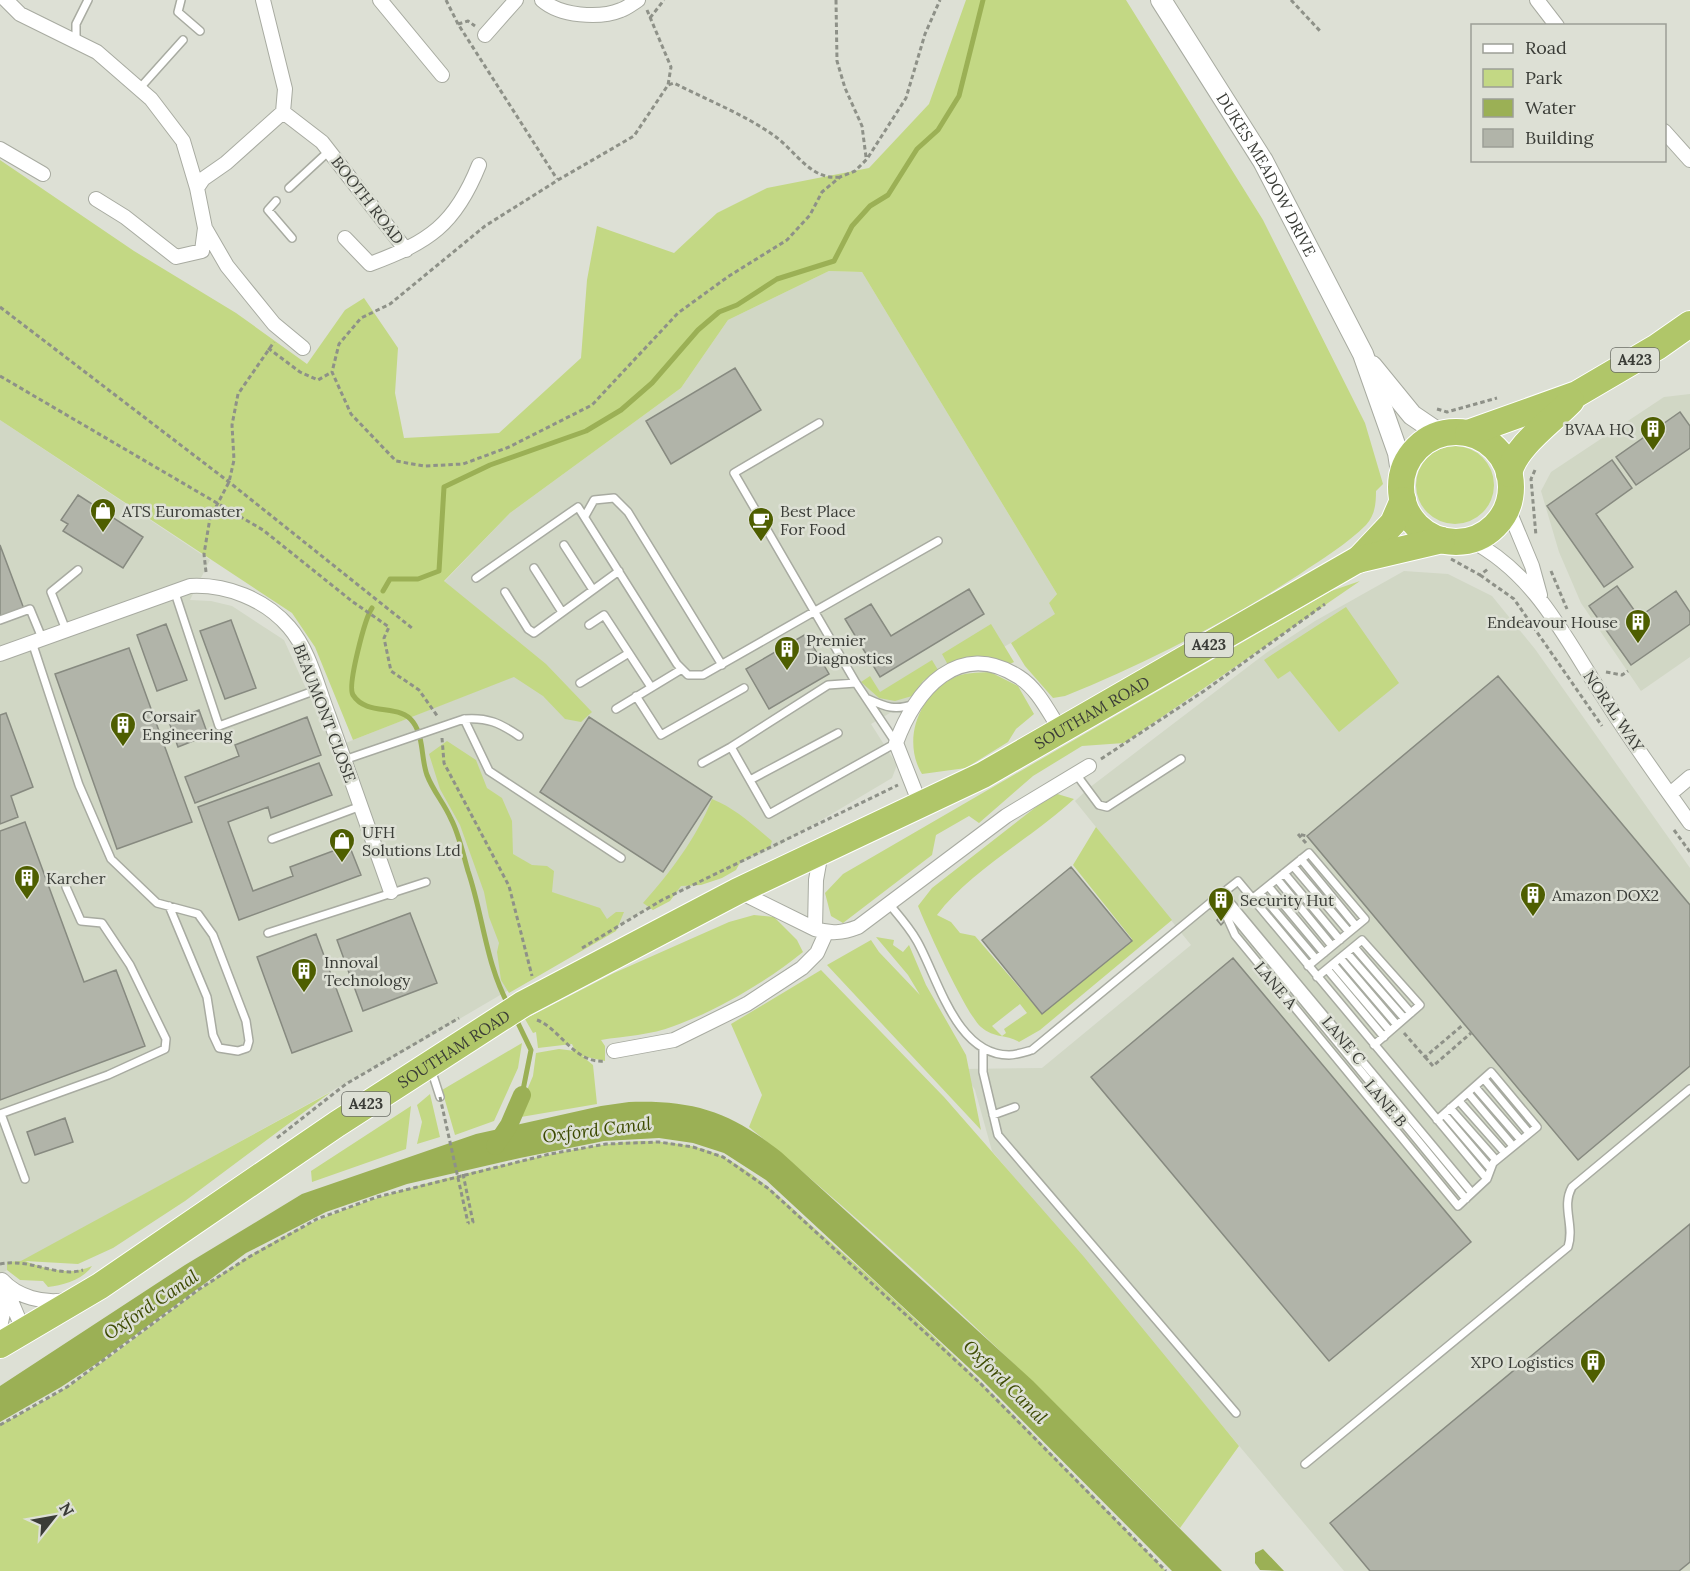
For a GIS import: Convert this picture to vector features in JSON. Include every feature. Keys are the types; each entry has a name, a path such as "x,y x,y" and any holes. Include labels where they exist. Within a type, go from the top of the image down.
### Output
{"highway":[{"name":"A423","path":"1468,433 1577,394 1658,347 1690,324"},
{"name":"A423","path":"1509,474 1522,447 1546,427 1577,394"},
{"path":"1468,433 1482,438 1494,448 1509,474 1511,490 1507,506 1499,521 1486,533 1470,540 1442,540 1417,525 1402,489 1414,451 1440,434 1468,433"},
{"name":"SOUTHAM ROAD","path":"0,1345 12,1329 84,1296 429,1064 738,891 983,775 1357,560 1393,523 1402,489"},
{"name":"SOUTHAM ROAD","path":"1357,560 1442,540"}],"street":[{"path":"6,0 20,14 97,51 151,99 183,141 197,188 205,228 202,251 176,258 125,217 96,199"},
{"path":"197,188 203,179 235,156 283,112 285,88 263,0"},
{"path":"380,0 442,75"},
{"path":"485,35 516,0"},
{"path":"542,0 560,11 582,14 621,10 638,0"},
{"name":"DUKES MEADOW DRIVE","path":"1161,0 1263,161 1363,354 1398,453 1402,489"},
{"path":"1537,0 1555,24"},
{"name":"BOOTH ROAD","path":"283,112 322,142 406,250"},
{"path":"1666,131 1690,160"},
{"path":"0,149 43,174"},
{"name":"BOOTH ROAD","path":"345,238 370,264 406,250 435,233 442,226 469,189 479,165"},
{"path":"205,228 227,266 282,332 303,348"},
{"name":"DUKES MEADOW DRIVE","path":"1363,354 1412,415 1440,434"},
{"name":"NORAL WAY","path":"1507,506 1532,566 1541,597"},
{"name":"NORAL WAY","path":"1470,540 1503,559 1541,597 1605,700 1690,823"},
{"name":"BEAUMONT CLOSE","path":"0,654 190,585 211,585 251,599 273,612 289,627 300,643 319,689 391,892"},
{"path":"920,804 896,743 906,716 923,691 946,673 973,663 1002,668 1020,677 1034,690 1061,731"},
{"path":"738,891 820,931 838,933 858,927 1006,816 1089,766"},
{"path":"1670,794 1690,777"},
{"path":"614,1052 674,1040 747,1004 802,968 817,953 820,931 816,880 821,852"},
{"path":"1,1277 18,1293 38,1299 61,1301 84,1296"},
{"path":"1,1277 12,1329"},
{"path":"1,1277 12,1329"}],"lane":[{"path":"76,39 76,24 88,0"},
{"path":"181,0 178,12 200,31"},
{"path":"139,89 183,40"},
{"name":"BOOTH ROAD","path":"289,188 329,151"},
{"path":"276,201 268,210 292,238"},
{"path":"731,747 769,814 896,743 856,683 814,613 734,473 819,423"},
{"path":"585,516 594,500 614,498 628,512 722,665"},
{"path":"476,578 578,507 682,669 688,675 703,675 938,541"},
{"path":"564,545 593,590"},
{"path":"534,568 562,612"},
{"path":"66,630 51,592 78,570"},
{"path":"505,592 528,629 534,633 619,571"},
{"path":"174,590 219,726 319,689"},
{"path":"0,620 30,609 79,785 111,859 157,903 169,906 198,914 213,935 246,1022 249,1041 247,1048 238,1051 219,1048 213,1035 207,997 169,906"},
{"path":"589,626 604,615 651,687"},
{"path":"580,683 628,653"},
{"path":"616,709 682,669"},
{"path":"702,763 828,685 856,683"},
{"path":"636,696 661,735 744,688"},
{"path":"866,698 888,708 900,709 914,704"},
{"path":"344,760 464,719 481,718 499,722 519,736"},
{"path":"464,719 489,771 621,858"},
{"path":"750,780 838,733"},
{"path":"1076,774 1099,805 1107,807 1181,759"},
{"path":"272,839 361,806"},
{"path":"1252,899 1309,853 1365,919 1308,966"},
{"path":"1293,866 1349,932"},
{"path":"1284,873 1340,940"},
{"path":"1276,879 1332,946"},
{"path":"268,933 426,882"},
{"path":"889,904 918,941 965,1034 983,1048 1008,1055 1032,1050 1238,882 1487,1179"},
{"path":"25,1179 0,1114 108,1075 165,1049 166,1039 130,965 102,923 81,921 66,886"},
{"path":"1268,886 1324,953"},
{"path":"1260,893 1316,959"},
{"name":"LANE B","path":"1210,903 1226,907 1469,1196"},
{"name":"LANE A","path":"1210,903 1226,915 1235,935 1458,1206 1469,1196"},
{"path":"1317,977 1362,940 1419,1005 1374,1045"},
{"path":"1354,947 1411,1013"},
{"path":"1347,953 1404,1018"},
{"path":"1340,958 1397,1025"},
{"path":"1330,967 1387,1034"},
{"path":"983,1048 982,1072 998,1135 1236,1413"},
{"path":"429,1064 440,1097"},
{"path":"1437,1120 1491,1072 1537,1126 1496,1160 1487,1179 1469,1196"},
{"path":"1475,1087 1521,1140"},
{"path":"1305,1464 1568,1247 1572,1234 1565,1203 1572,1186 1690,1089"},
{"path":"1468,1093 1513,1146"},
{"path":"1459,1101 1505,1153"},
{"path":"993,1115 1015,1107"},
{"path":"1447,1111 1496,1160"},
{"path":"1447,1111 1491,1168"}],"path":[{"path":"446,0 458,24 558,180"},
{"path":"643,0 671,67 668,85 634,136 485,226 390,304 361,318 339,344 332,372 351,414 396,461 424,466 463,464 509,447 592,405 678,313 729,276 787,240 810,215 822,192 840,177"},
{"path":"650,18 664,0"},
{"path":"836,0 837,61 845,88 862,126 867,159"},
{"path":"668,85 674,83 751,122 776,137 817,174 828,179 840,177 855,171 867,159 906,98 925,34 940,0"},
{"path":"1291,0 1321,32"},
{"path":"0,307 229,482 412,628"},
{"path":"211,585 207,579 204,554 210,518 229,482 234,460 232,425 238,394 268,348 282,332"},
{"path":"268,348 300,372 318,380 332,372"},
{"path":"0,376 263,530 353,602 389,627 384,638 391,671 419,690 437,712 442,727 444,763 509,886 533,978 542,972"},
{"path":"1429,408 1447,411 1507,396"},
{"path":"1537,535 1542,546"},
{"path":"1550,569 1571,619"},
{"path":"1480,575 1514,599 1609,736"},
{"path":"1603,670 1609,674 1622,675 1628,671"},
{"path":"579,949 662,900 910,780"},
{"path":"1670,823 1690,852"},
{"path":"521,1014 588,1059 601,1062 614,1060 614,1052"},
{"path":"273,1140 346,1084 462,1016"},
{"path":"1425,1057 1464,1024"},
{"path":"1397,1025 1433,1066 1471,1033"},
{"path":"440,1097 468,1223 473,1222 463,1174"},
{"path":"0,1425 67,1387 198,1290 284,1236 345,1208 463,1174 550,1154 623,1142 650,1141 684,1145 723,1157 769,1189 936,1342 1166,1571"},
{"path":"0,1264 15,1261 63,1271 86,1269"}],"shaded area":[{"path":"829,271 862,272 1057,594 1049,603 1056,614 1047,622 871,724 897,765 892,778 776,847 662,900 415,1045 0,1274 0,420 210,560 190,600 211,601 232,606 284,640 333,748 545,664 444,582 510,513 681,388 728,320"},
{"path":"1690,394 1690,657 1641,691 1581,603 1559,552 1541,491 1551,472 1664,397"},
{"path":"1404,571 1448,574 1492,596 1535,649 1690,868 1690,1571 1344,1571 992,1151 975,1090 962,1069 1042,1068 1191,945 1075,801 1266,653 1315,621"}],"green space":[{"path":"966,0 1126,0 1263,220 1365,423 1383,484 1376,491 1374,509 1369,521 1359,532 1334,551 1272,592 1215,625 1156,656 1096,683 1065,696 1053,698 1025,666 1011,643 1055,614 1049,603 1057,594 862,272 829,271 728,320 681,388 510,513 444,581 546,664 592,712 581,722 565,719 543,696 514,677 353,740 315,647 292,613 0,420 0,160 134,251 236,313 307,364 345,310 364,298 398,348 395,393 404,438 499,433 581,358 587,280 597,226 674,253 717,213 767,188 869,168 929,104"},
{"path":"1447,446 1463,446 1477,452 1488,463 1494,477 1494,493 1488,507 1477,518 1463,524 1447,524 1433,518 1422,507 1416,493 1416,477 1422,463 1433,452"},
{"path":"1360,581 1124,743 1082,746 1033,776 979,823 969,816 936,835 932,855 843,923 831,916 825,893 843,874 1331,591"},
{"path":"1346,607 1399,683 1339,732 1290,671 1278,679 1264,660"},
{"path":"991,624 1014,662 1010,664 983,657 948,665 942,654"},
{"path":"932,660 938,670 923,681 912,696 895,701 879,698 861,682 870,676 880,692"},
{"path":"990,672 1018,686 1034,714 1016,729 1008,742 966,768 922,774 913,748 914,734 917,720 931,696 941,686 957,676"},
{"path":"447,741 476,760 487,788 502,798 512,821 513,854 532,865 547,866 554,871 552,892 600,908 607,919 616,912 624,912 616,931 509,993 501,980 497,952 499,943 489,917 484,892 460,825 440,789 429,754"},
{"path":"1054,793 1074,799 966,884 937,915 951,922 960,933 975,936 1042,1014 1132,939 1073,865 1096,827 1172,920 1040,1030 1019,1042 986,1031 974,1019 966,1006 918,906 932,888","holes":["1020,1004 1027,1013 1004,1029 1006,1033 1002,1036 992,1026"]},
{"path":"712,799 751,823 772,841 770,847 741,861 736,870 722,878 701,885 681,886 670,901 653,910 643,903 682,854 699,827"},
{"path":"754,915 774,917 797,940 803,952 742,994 690,1020 657,1031 601,1040 605,1046 605,1061 582,1056 593,1065 597,1104 515,1118 533,1076 536,1053 559,1049 575,1051 572,1044 538,1048 536,1032 533,1033 525,1019 614,973 729,922"},
{"path":"876,937 894,940 893,945 903,952 909,945 926,985 966,1055 981,1130 827,965 871,940 879,952 920,995 908,975"},
{"path":"821,970 944,1097 1084,1257 1239,1446 1180,1528 970,1322 861,1222 749,1127 762,1095 731,1024"},
{"path":"522,1043 518,1068 494,1121 455,1135 442,1090"},
{"path":"331,1092 185,1201 113,1248 78,1264 25,1261 49,1269 67,1271 92,1266 78,1278 48,1287 43,1281 20,1280 7,1270 7,1262 21,1261"},
{"path":"430,1094 440,1137 417,1144 422,1122 417,1105"},
{"path":"411,1106 406,1149 312,1182 311,1171"},
{"path":"641,1141 682,1144 712,1152 736,1164 764,1184 916,1319 1166,1571 0,1571 0,1425 48,1399 82,1377 228,1270 277,1240 306,1226 398,1192 549,1155"}],"water":[{"name":"Oxford Canal","path":"629,1102 673,1103 711,1111 745,1127 781,1152 1033,1381 1222,1571 1172,1571 981,1379 766,1180 724,1153 693,1143 659,1138 604,1141 520,1158 407,1184 326,1212 246,1253 96,1364 0,1422 0,1386 185,1265 302,1194 476,1134 601,1106"},
{"path":"1263,1549 1284,1571 1260,1570 1255,1563 1255,1553"}],"building":[{"path":"735,368 761,410 671,464 646,421"},
{"name":"BVAA HQ","path":"1680,412 1690,426 1690,448 1636,485 1616,457"},
{"path":"1612,460 1632,488 1596,514 1633,567 1604,587 1547,506"},
{"name":"ATS Euromaster","path":"78,495 143,537 123,568 63,531 68,524 61,520"},
{"path":"0,545 24,609 0,618"},
{"name":"Endeavour House","path":"1617,586 1639,617 1676,591 1690,612 1690,624 1631,665 1589,606"},
{"path":"969,589 984,614 880,677 845,619 871,604 891,636"},
{"path":"231,620 256,688 225,699 200,631"},
{"path":"166,624 187,680 157,691 137,635"},
{"name":"Premier Diagnostics","path":"806,634 829,674 769,709 746,669"},
{"name":"Corsair Engineering","path":"129,648 192,822 117,849 55,674"},
{"name":"Amazon DOX2","path":"1498,676 1690,905 1690,1066 1578,1160 1307,836"},
{"path":"199,710 208,735 178,747 169,722"},
{"path":"6,713 33,787 11,796 18,817 0,824 0,715"},
{"path":"307,717 321,755 195,803 185,777 239,756 235,745"},
{"path":"589,717 712,797 663,872 540,792"},
{"path":"319,763 332,795 271,818 268,807 228,822 253,891 293,876 290,867 349,845 361,875 239,920 198,807"},
{"name":"Karcher","path":"25,822 84,982 116,970 145,1046 0,1100 0,831"},
{"path":"1071,867 1132,941 1042,1014 982,940"},
{"path":"410,913 437,983 363,1011 337,940"},
{"name":"Security Hut","path":"1222,915 1226,920 1221,925 1217,920"},
{"name":"Innoval Technology","path":"316,934 352,1031 292,1053 257,957"},
{"path":"1233,958 1471,1242 1329,1361 1091,1077"},
{"path":"65,1118 73,1142 35,1155 27,1132"},
{"name":"XPO Logistics","path":"1690,1224 1690,1562 1679,1571 1370,1571 1330,1523"}],"waterway":[{"path":"383,591 390,579 418,579 439,571 444,487 490,465 586,431 621,410 652,383 698,330 719,312 737,305 777,279 834,261 852,226 870,206 888,195 917,149 938,130 959,96 983,0"},
{"path":"372,608 365,625 352,679 353,695 366,706 407,716 417,728 427,775 459,838 495,974 509,1006"},
{"path":"515,1017 531,1050 522,1095"},
{"path":"495,1146 509,1125 522,1095"}],"place":[{"name":"BVAA HQ","path":"1653,452"},
{"name":"ATS Euromaster","path":"103,534"},
{"name":"Best Place For Food","path":"761,543"},
{"name":"Endeavour House","path":"1638,645"},
{"name":"Premier Diagnostics","path":"787,672"},
{"name":"Corsair Engineering","path":"123,748"},
{"name":"UFH Solutions Ltd","path":"342,864"},
{"name":"Karcher","path":"27,901"},
{"name":"Amazon DOX2","path":"1533,918"},
{"name":"Security Hut","path":"1221,923"},
{"name":"Innoval Technology","path":"304,994"},
{"name":"XPO Logistics","path":"1593,1385"}]}
